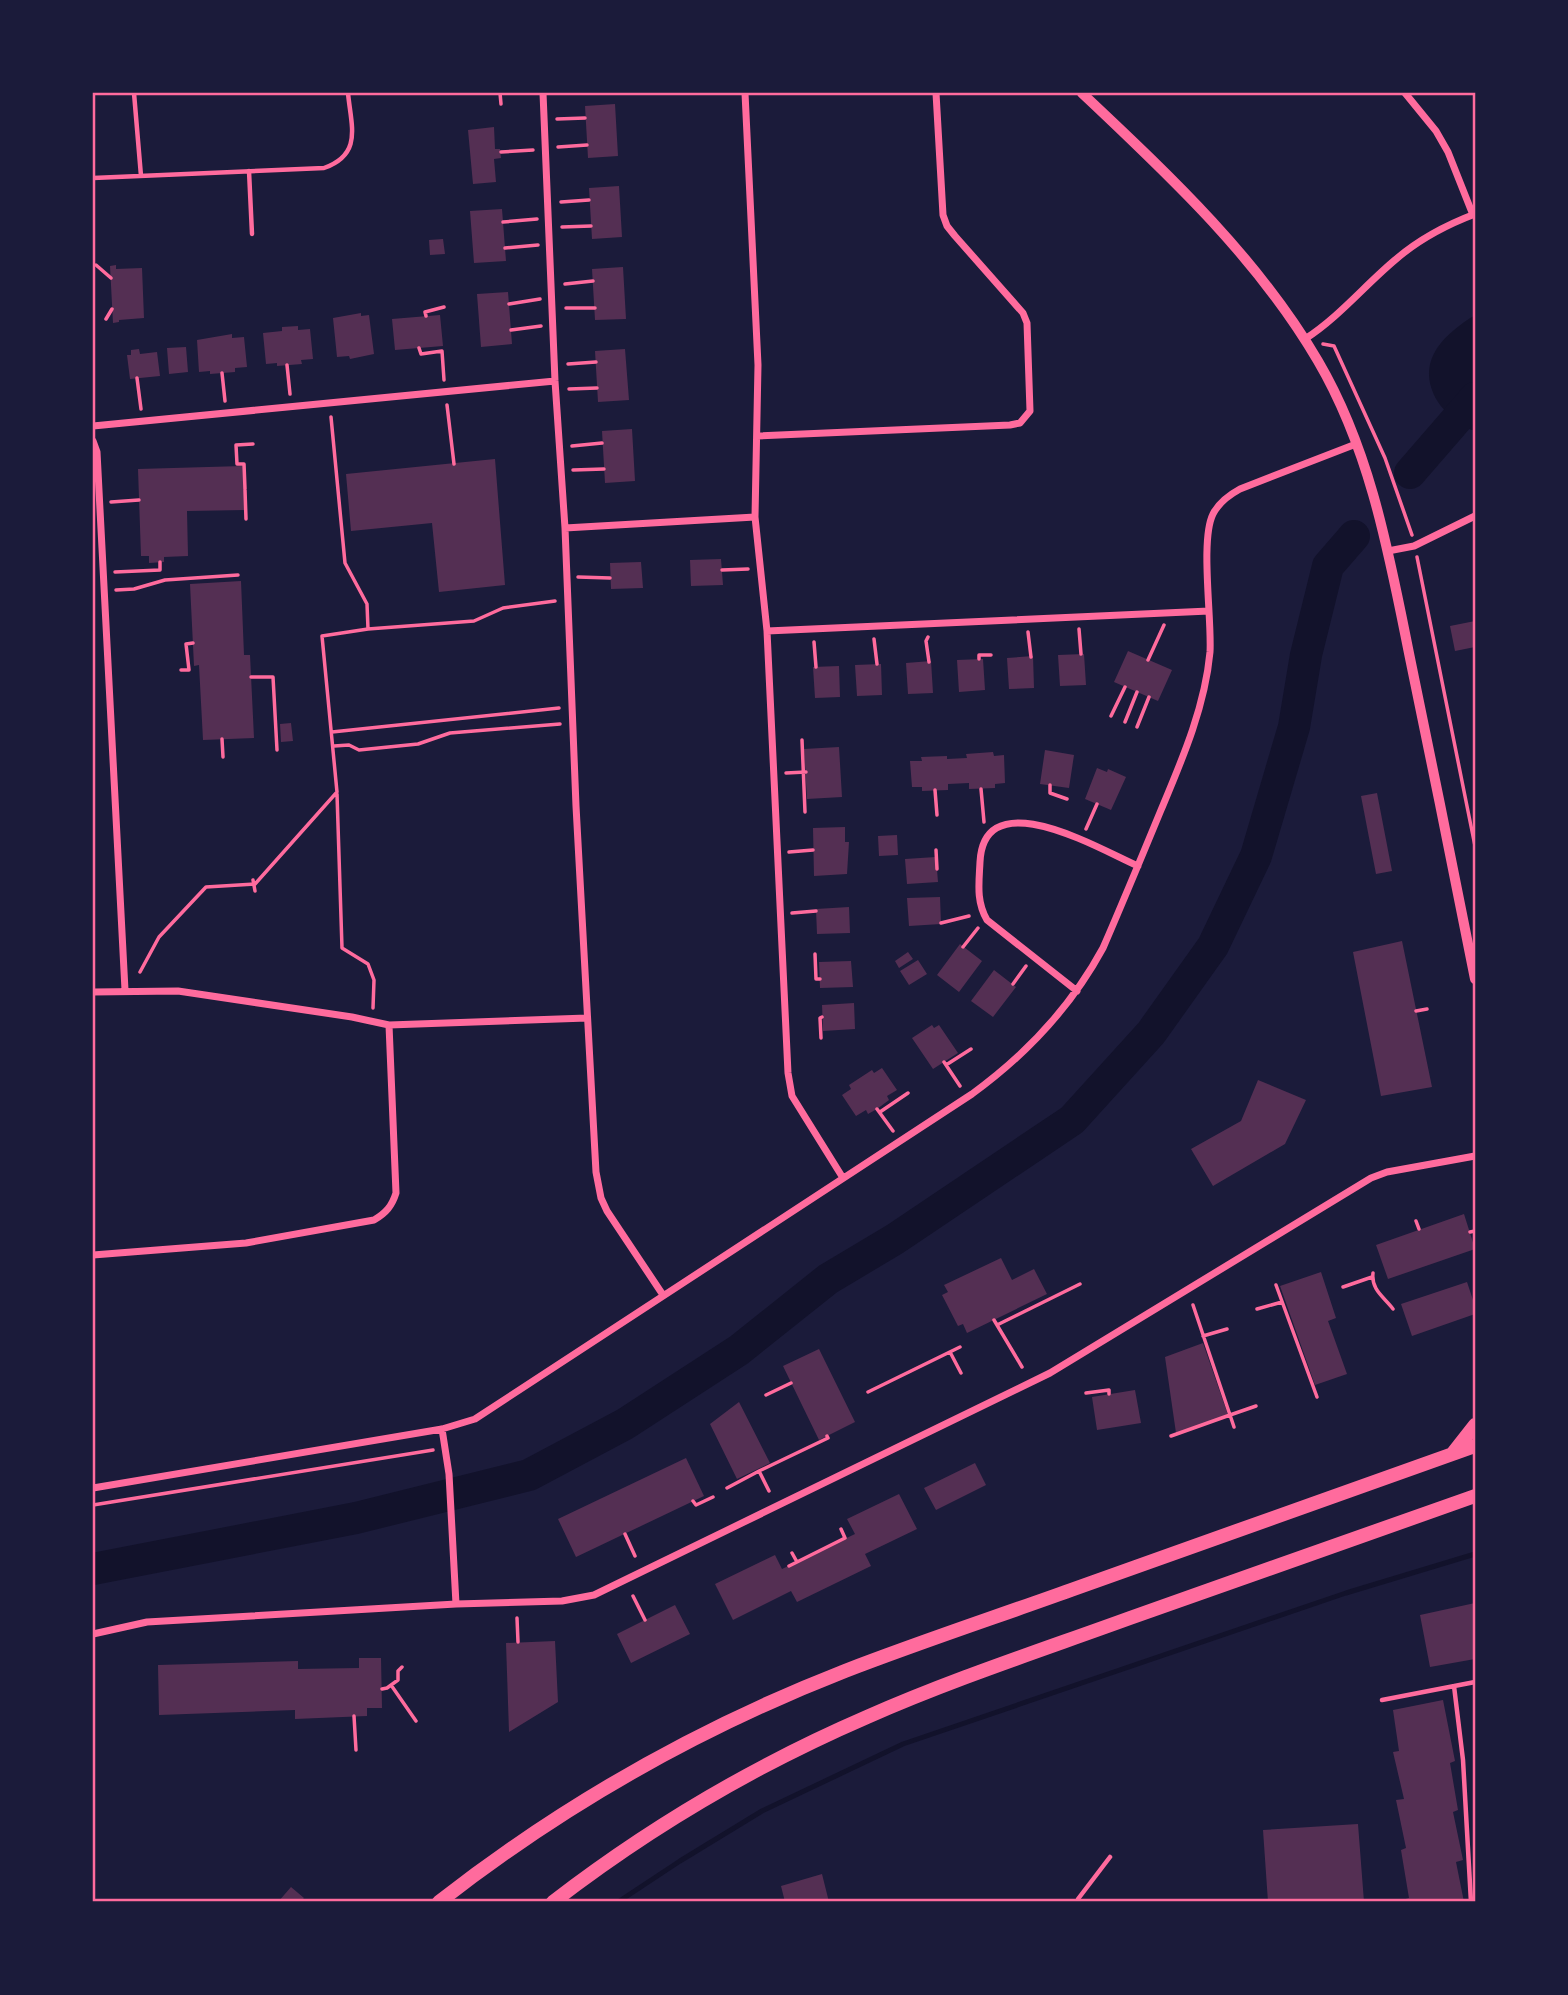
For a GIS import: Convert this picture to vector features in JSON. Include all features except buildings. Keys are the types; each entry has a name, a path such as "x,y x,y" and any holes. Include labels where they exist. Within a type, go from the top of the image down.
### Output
{"highway":[{"path":"1452,1454 1475,1425"},
{"path":"439,1902 532,1833 617,1780 716,1728 798,1690 1475,1446"},
{"path":"553,1902 629,1847 700,1803 776,1760 864,1718 989,1669 1475,1496"}],"street":[{"path":"543,93 555,381 565,527 576,806 596,1172 607,1212 663,1295"},
{"path":"745,93 758,365 755,517 767,631 789,1084 800,1111 843,1178"},
{"path":"757,436 1010,425 1020,423 1026,418 1031,401 1027,323 1023,313 947,226 943,215 936,93"},
{"path":"1082,93 1170,177 1252,267 1305,340 1338,398 1356,444 1388,551 1475,979"},
{"path":"1305,340 1410,248 1430,235 1474,215 1448,152 1436,131 1405,93"},
{"path":"93,426 555,381"},
{"path":"93,441 97,453 125,990"},
{"path":"93,1488 442,1429 475,1419 972,1094 1006,1068 1036,1040 1077,990 1103,948 1176,773 1202,698 1210,652 1210,525 1218,506 1227,496 1240,489 1356,444"},
{"path":"1388,551 1414,546 1475,516"},
{"path":"565,527 755,517"},
{"path":"767,631 1209,611"},
{"path":"1077,990 987,920 981,910 978,896 981,850 998,827 1013,822 1032,823 1138,866"},
{"path":"93,992 178,991 352,1017 388,1025 587,1018"},
{"path":"93,1255 246,1244 374,1220 385,1214 393,1204 396,1193 388,1025"},
{"path":"93,1634 148,1622 456,1604 562,1601 594,1595 1050,1373 1371,1178 1387,1172 1475,1156"},
{"path":"442,1429 449,1474 456,1604"}],"lane":[{"path":"134,93 141,176"},
{"path":"93,178 324,169 344,158 352,142 348,93"},
{"path":"249,172 252,234"},
{"path":"1382,1700 1475,1682"},
{"path":"1454,1686 1463,1760 1471,1902"},
{"path":"1078,1902 1110,1857"}],"path":[{"path":"500,93 501,104"},
{"path":"557,119 585,118"},
{"path":"558,147 587,145"},
{"path":"501,152 533,150"},
{"path":"561,202 589,200"},
{"path":"503,222 537,219"},
{"path":"562,227 591,226"},
{"path":"505,248 538,245"},
{"path":"96,264 111,278"},
{"path":"565,284 593,281"},
{"path":"509,304 540,299"},
{"path":"426,316 425,312 429,309 444,307"},
{"path":"566,309 595,308"},
{"path":"106,319 112,309"},
{"path":"511,330 541,326"},
{"path":"1334,346 1385,458 1410,526"},
{"path":"419,348 421,354 442,351 444,380"},
{"path":"568,364 596,362"},
{"path":"288,365 290,395"},
{"path":"222,373 225,401"},
{"path":"137,378 141,409"},
{"path":"569,389 597,388"},
{"path":"447,405 454,464"},
{"path":"331,417 345,563 368,604 368,629"},
{"path":"572,446 602,443"},
{"path":"246,519 244,464 237,464 236,445 253,444"},
{"path":"573,470 604,469"},
{"path":"111,502 139,500"},
{"path":"115,572 160,570 160,562"},
{"path":"1419,566 1475,846"},
{"path":"722,570 749,569"},
{"path":"116,590 165,580 238,575"},
{"path":"579,578 610,578"},
{"path":"373,1008 374,980 368,964 342,948 337,792 322,636 368,629 474,621 503,607 555,601"},
{"path":"1148,660 1164,625"},
{"path":"1079,629 1080,654"},
{"path":"1028,632 1031,657"},
{"path":"928,636 926,641 929,662"},
{"path":"874,639 877,664"},
{"path":"814,642 816,667"},
{"path":"181,670 188,670 186,644 193,643"},
{"path":"979,659 979,655 990,655"},
{"path":"251,677 273,677 277,750"},
{"path":"1111,716 1125,687"},
{"path":"1125,722 1137,692"},
{"path":"1137,727 1149,697"},
{"path":"332,732 559,708"},
{"path":"334,746 349,745 359,750 406,746 427,743 450,733 560,724"},
{"path":"222,739 223,757"},
{"path":"802,740 805,812"},
{"path":"786,773 804,773"},
{"path":"1051,785 1050,793 1067,799"},
{"path":"981,789 985,822"},
{"path":"935,790 937,815"},
{"path":"140,972 159,937 206,887 254,882 337,792"},
{"path":"1086,829 1097,804"},
{"path":"789,852 813,850"},
{"path":"936,850 937,869"},
{"path":"254,882 255,891"},
{"path":"792,913 816,911"},
{"path":"941,923 969,916"},
{"path":"963,947 978,928"},
{"path":"816,954 816,979 820,979"},
{"path":"1013,984 1026,966"},
{"path":"1416,1011 1427,1009"},
{"path":"821,1038 822,1017"},
{"path":"960,1086 945,1063 971,1049"},
{"path":"893,1131 878,1110 908,1093"},
{"path":"1416,1221 1419,1229"},
{"path":"1343,1287 1373,1275 1376,1292 1383,1296 1393,1309"},
{"path":"1022,1367 995,1322 1080,1284"},
{"path":"1276,1285 1317,1397"},
{"path":"1257,1309 1282,1302"},
{"path":"1193,1305 1234,1427"},
{"path":"1203,1336 1227,1329"},
{"path":"868,1392 960,1347"},
{"path":"950,1352 961,1373"},
{"path":"766,1395 791,1383"},
{"path":"1086,1393 1109,1390 1109,1394"},
{"path":"1171,1436 1255,1406"},
{"path":"727,1488 758,1470 828,1438 827,1436"},
{"path":"93,1505 445,1448"},
{"path":"758,1470 769,1491"},
{"path":"693,1501 696,1505 713,1497"},
{"path":"789,1566 845,1538 841,1530"},
{"path":"625,1534 635,1556"},
{"path":"792,1553 797,1562"},
{"path":"633,1596 645,1620"},
{"path":"517,1618 518,1643"},
{"path":"382,1689 398,1681 398,1671 402,1667"},
{"path":"391,1685 416,1721"},
{"path":"354,1716 356,1750"}],"shaded area":[{"path":"1475,315 1475,430 1471,430 1438,402 1431,388 1429,374 1431,362 1443,341"}],"waterway":[{"path":"1410,473 1475,398"},
{"path":"93,1569 356,1518 529,1475 625,1424 739,1350 828,1279 895,1239 1072,1120 1151,1033 1213,946 1256,856 1294,727 1306,655 1328,566 1354,536"},
{"path":"618,1902 762,1811 903,1744 1346,1593 1475,1554"}]}
